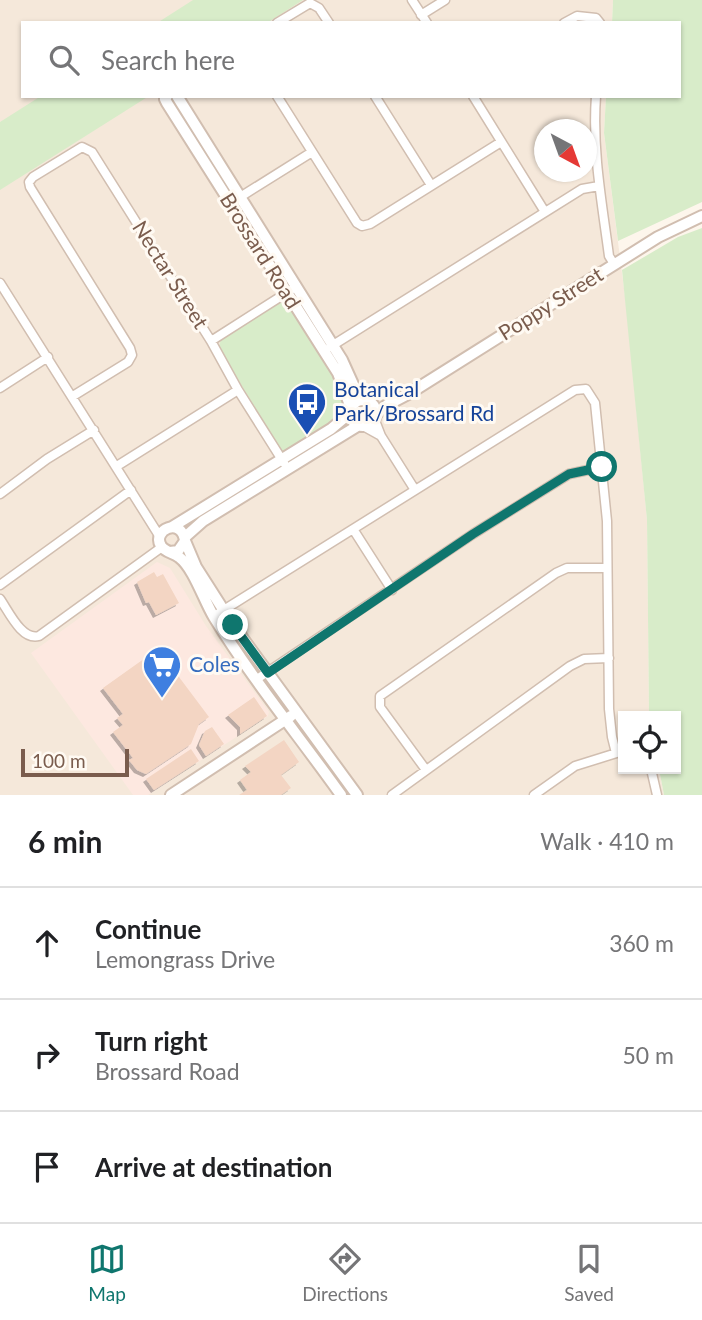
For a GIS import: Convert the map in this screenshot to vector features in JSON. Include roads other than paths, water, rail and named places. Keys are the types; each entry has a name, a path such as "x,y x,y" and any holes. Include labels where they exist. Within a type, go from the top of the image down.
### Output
{"street":[{"path":"412,0 424,19 445,0"},
{"path":"280,21 310,3 316,5 328,21"},
{"path":"568,21 577,16 596,18 598,21"},
{"name":"Brossard Road","path":"166,98 235,200"},
{"name":"Brossard Road","path":"178,98 235,200 328,348 344,385 350,410"},
{"path":"278,98 357,223 362,226 370,224 501,142"},
{"path":"376,98 430,186"},
{"path":"474,98 545,212"},
{"path":"596,98 594,125 599,186 609,256 614,264"},
{"name":"Nectar Street","path":"73,396 128,362 132,355 30,187 29,182 33,177 82,146 92,152 227,366 237,390 284,464"},
{"path":"235,200 312,152"},
{"path":"328,348 582,189 599,186"},
{"name":"Poppy Street","path":"375,417 387,405 614,264 677,227 702,216"},
{"path":"0,284 117,466 164,545 187,566 257,679 341,795"},
{"path":"211,341 291,290"},
{"name":"Brossard Road","path":"328,348 346,368 356,391 366,401"},
{"path":"0,388 48,357"},
{"path":"219,614 575,390 586,389 595,403 607,521 610,726 618,747"},
{"path":"117,466 237,390"},
{"name":"Poppy Street","path":"366,401 402,397"},
{"path":"164,545 178,551 185,539 203,521 331,429 356,402 366,401 374,407 381,436 415,490"},
{"path":"350,410 352,420 381,436"},
{"path":"0,599 25,634 34,638 39,636 164,545 170,527 284,464 370,423 375,417"},
{"path":"0,494 47,459 94,430"},
{"path":"257,679 473,534 569,474 602,467"},
{"path":"0,584 131,490"},
{"path":"149,518 180,530 219,614 298,712 357,795"},
{"path":"353,529 392,590"},
{"path":"426,771 380,707 380,696 556,573 567,569 607,568"},
{"path":"392,795 570,666 584,659 609,658"},
{"path":"171,795 298,712"},
{"path":"534,795 575,766 618,753"},
{"path":"652,774 657,795"}],"place":[{"name":"Botanical Park/Brossard Rd","path":"307,436"},
{"name":"Coles","path":"162,699"}]}
